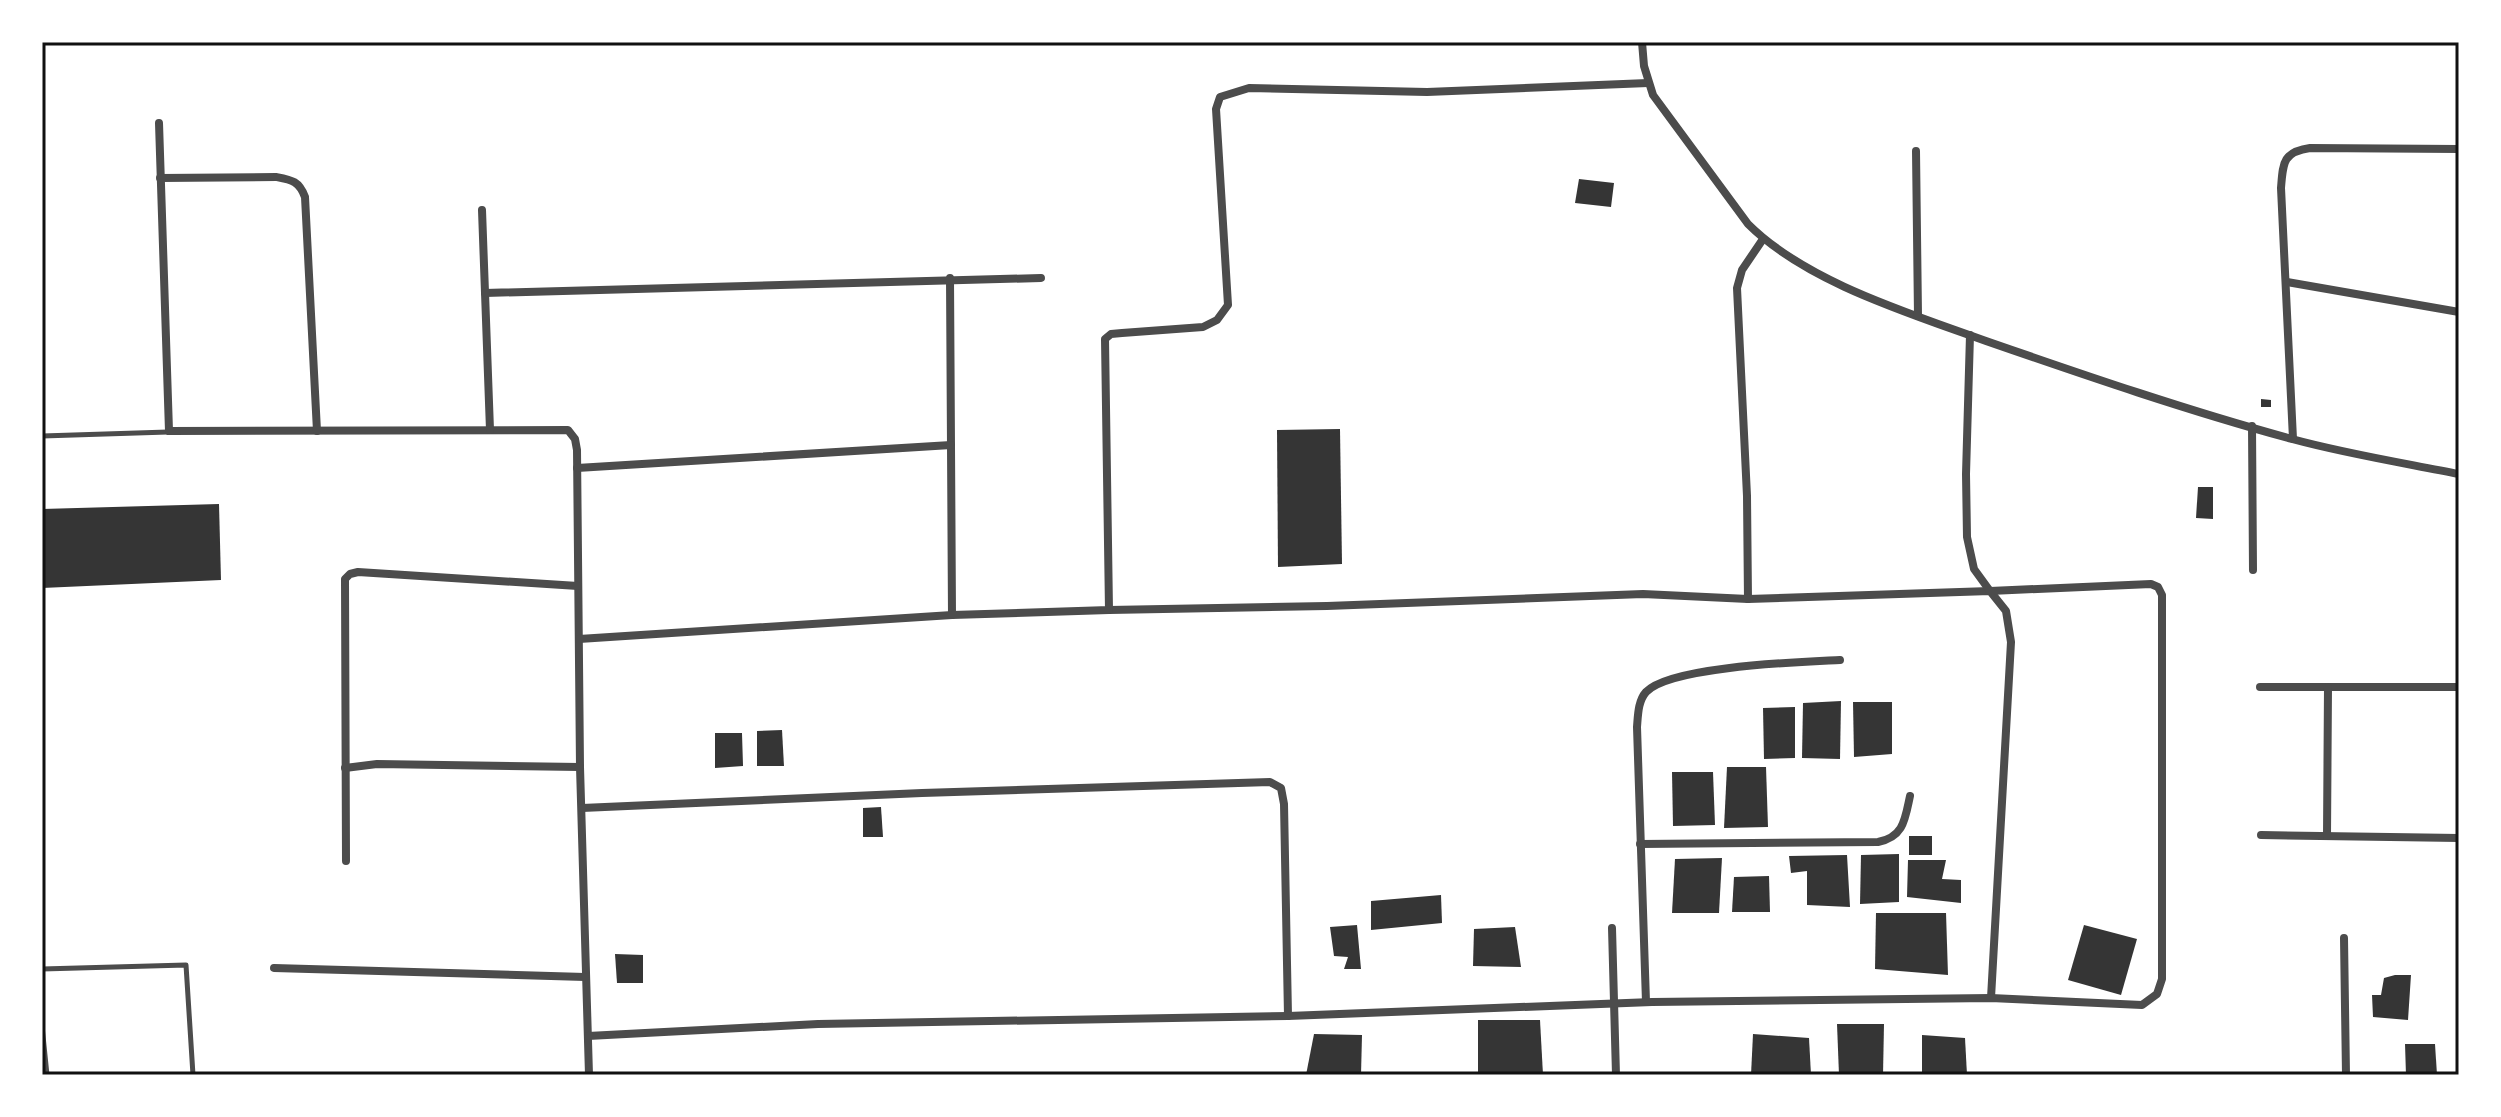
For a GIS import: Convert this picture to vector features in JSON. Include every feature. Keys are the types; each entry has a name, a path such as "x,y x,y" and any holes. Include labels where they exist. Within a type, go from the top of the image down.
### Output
{"street":[{"path":"1642,42 1648,83 1660,106 1735,208 1763,239 1817,274 1918,316 2107,383 2293,439 2459,474"},
{"path":"1109,610 1105,339 1111,334 1203,327 1217,320 1228,305 1216,109 1220,97 1249,88 1427,92 1648,83"},
{"path":"159,123 169,431 568,430 575,439 589,1075"},
{"path":"2293,439 2281,188 2287,156 2296,150 2310,148 2459,149"},
{"path":"1916,151 1918,316"},
{"path":"160,178 276,177 300,185 305,197 317,431"},
{"path":"482,210 490,430"},
{"path":"1748,599 1747,496 1737,288 1742,270 1763,239"},
{"path":"950,278 952,615"},
{"path":"485,293 950,278 1041,278"},
{"path":"2287,282 2459,312"},
{"path":"1970,335 1967,537 1974,569 2006,611 2011,642 1991,998"},
{"path":"2252,426 2253,570"},
{"path":"577,468 951,445"},
{"path":"346,861 343,585 350,574 578,586"},
{"path":"579,639 952,615 1643,594 1748,599 2141,584 2158,587 2162,595 2162,979 2157,994 2142,1005 1991,998 1646,1002 1288,1016 818,1024 588,1036"},
{"path":"1646,1002 1637,727 1638,708 1645,693 1658,683 1714,671 1840,660"},
{"path":"2260,687 2459,687"},
{"path":"2327,836 2328,687"},
{"path":"345,768 377,764 580,767"},
{"path":"582,808 1270,782 1281,788 1284,804 1288,1016"},
{"path":"1640,844 1878,842 1898,833 1910,796"},
{"path":"2261,835 2459,838"},
{"path":"1612,928 1616,1075"},
{"path":"2344,938 2346,1075"},
{"path":"274,968 585,977"}],"lane":[{"path":"42,436 169,431"},
{"path":"42,969 186,965 193,1075"},
{"path":"42,1026 47,1075"}],"building":[{"path":"1579,179 1614,183 1611,207 1575,203"},
{"path":"2261,399 2271,400 2271,407 2261,407"},
{"path":"1340,429 1342,564 1278,567 1277,430"},
{"path":"2198,487 2213,487 2213,519 2196,518"},
{"path":"219,504 221,580 42,588 42,509"},
{"path":"1841,701 1840,759 1802,758 1803,703"},
{"path":"1853,702 1892,702 1892,754 1854,757"},
{"path":"1795,707 1795,758 1764,759 1763,708"},
{"path":"782,730 784,766 757,766 757,731"},
{"path":"715,733 742,733 743,766 715,768"},
{"path":"1727,767 1766,767 1768,827 1724,828"},
{"path":"1672,772 1713,772 1715,825 1673,826"},
{"path":"881,807 883,837 863,837 863,808"},
{"path":"1909,836 1932,836 1932,855 1909,855"},
{"path":"1899,854 1899,902 1860,904 1861,855"},
{"path":"1847,855 1850,907 1807,905 1807,871 1791,873 1789,856"},
{"path":"1722,858 1719,913 1672,913 1675,859"},
{"path":"1908,860 1946,860 1942,879 1961,880 1961,903 1907,897"},
{"path":"1769,876 1770,912 1732,912 1734,877"},
{"path":"1441,895 1442,923 1371,930 1371,901"},
{"path":"1876,913 1946,913 1948,975 1875,969"},
{"path":"1357,925 1361,969 1344,969 1348,957 1334,956 1330,927"},
{"path":"2084,925 2137,939 2121,995 2068,980"},
{"path":"1515,927 1521,967 1473,966 1474,929"},
{"path":"615,954 643,955 643,983 617,983"},
{"path":"2411,975 2408,1020 2373,1017 2372,995 2381,995 2384,978"},
{"path":"1478,1020 1540,1020 1543,1075 1478,1074"},
{"path":"1837,1024 1884,1024 1883,1075 1839,1075"},
{"path":"1314,1034 1362,1035 1361,1075 1306,1075"},
{"path":"1753,1034 1809,1038 1811,1075 1751,1075"},
{"path":"1922,1035 1965,1038 1967,1075 1922,1075"},
{"path":"2405,1044 2435,1044 2437,1075 2406,1075"}]}
